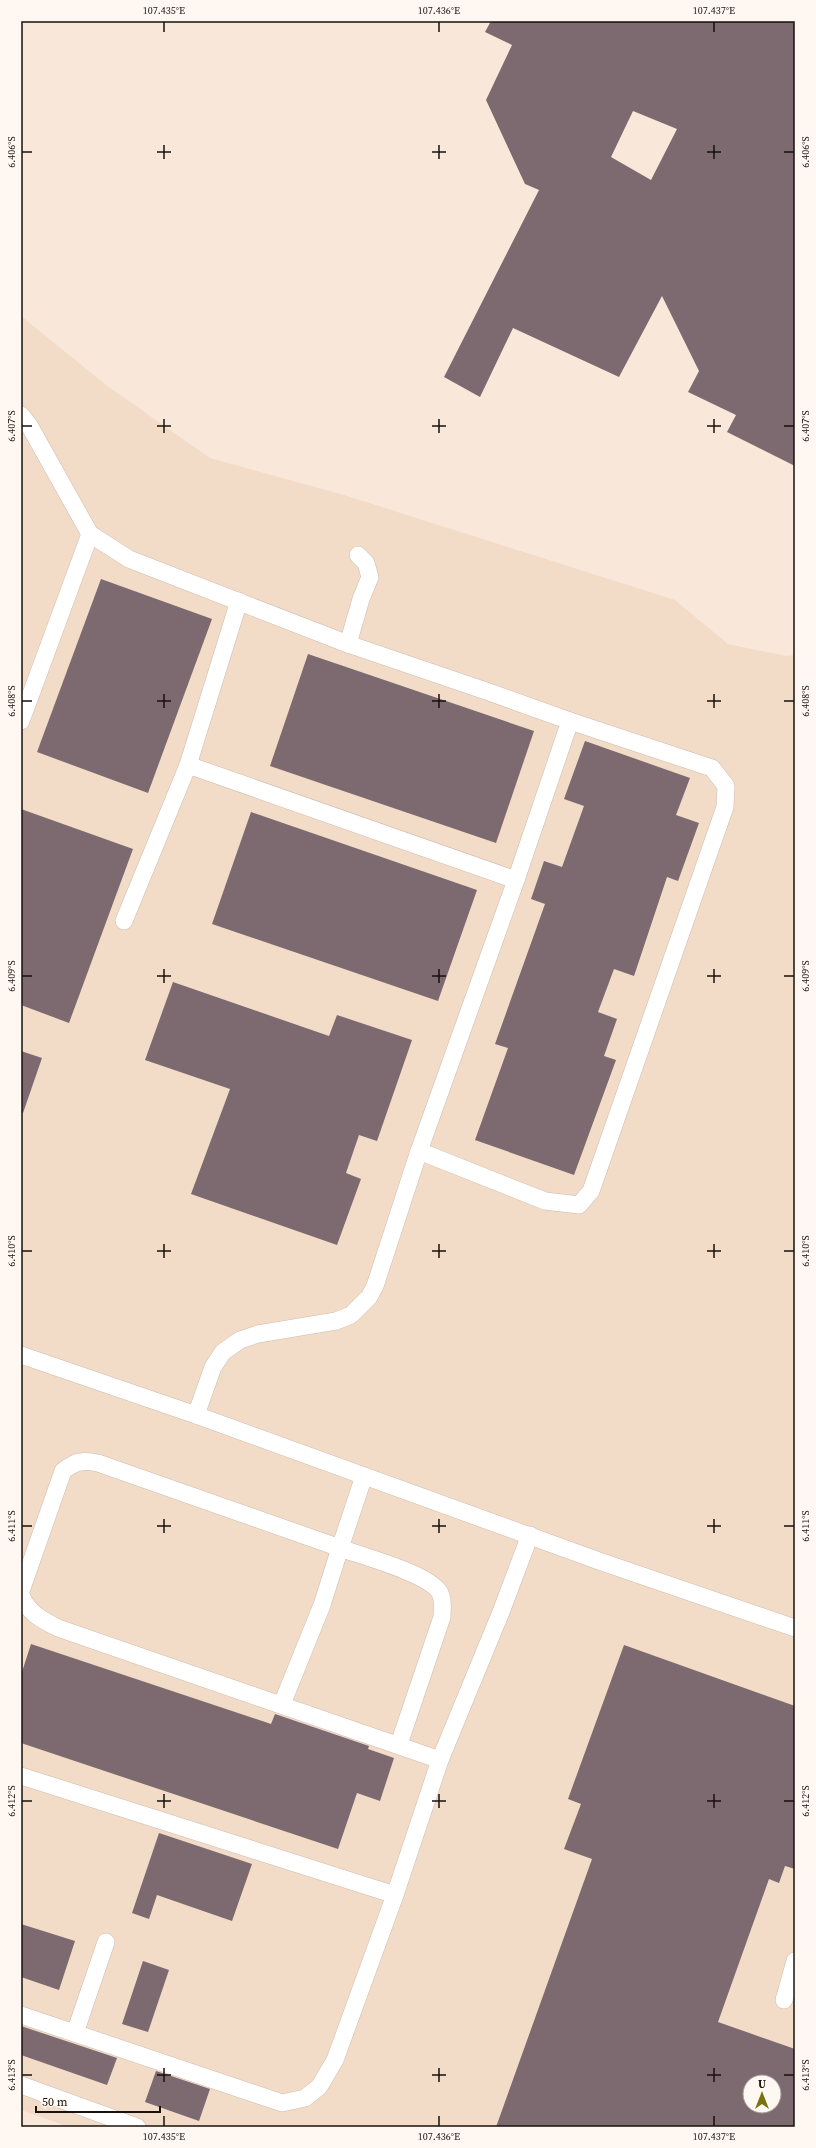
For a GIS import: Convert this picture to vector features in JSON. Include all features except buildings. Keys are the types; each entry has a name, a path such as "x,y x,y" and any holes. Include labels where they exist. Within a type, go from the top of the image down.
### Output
{"lane":[{"path":"21,414 29,424 90,534 129,560 348,644 479,688 570,721 712,768 726,786 725,807 591,1191 579,1205 545,1201 419,1151"},
{"path":"21,721 90,534"},
{"path":"348,644 361,599 370,577 366,563 358,555"},
{"path":"124,921 188,765 239,601"},
{"path":"196,1415 213,1367 223,1352 240,1340 258,1334 336,1321 351,1315 369,1296 375,1286 419,1151 516,880 570,721"},
{"path":"188,765 516,880"},
{"path":"21,1355 196,1415 530,1535 599,1562 795,1628"},
{"path":"21,1591 63,1471 74,1463 87,1461 98,1462 340,1548 430,1582 439,1592 443,1600 442,1617 399,1744"},
{"path":"282,1704 322,1605 364,1476"},
{"path":"21,2015 282,2103 305,2098 319,2087 335,2060 395,1895 440,1760 498,1619 530,1535"},
{"path":"21,1595 24,1603 34,1616 58,1628 399,1744 440,1760"},
{"path":"21,1776 395,1895"},
{"path":"75,2033 106,1942"},
{"path":"784,2000 795,1962"},
{"path":"21,2085 137,2127"}],"shaded area":[{"path":"21,316 106,385 210,458 344,495 675,600 728,644 786,656 795,655 795,2127 69,2127 21,2110"}]}
